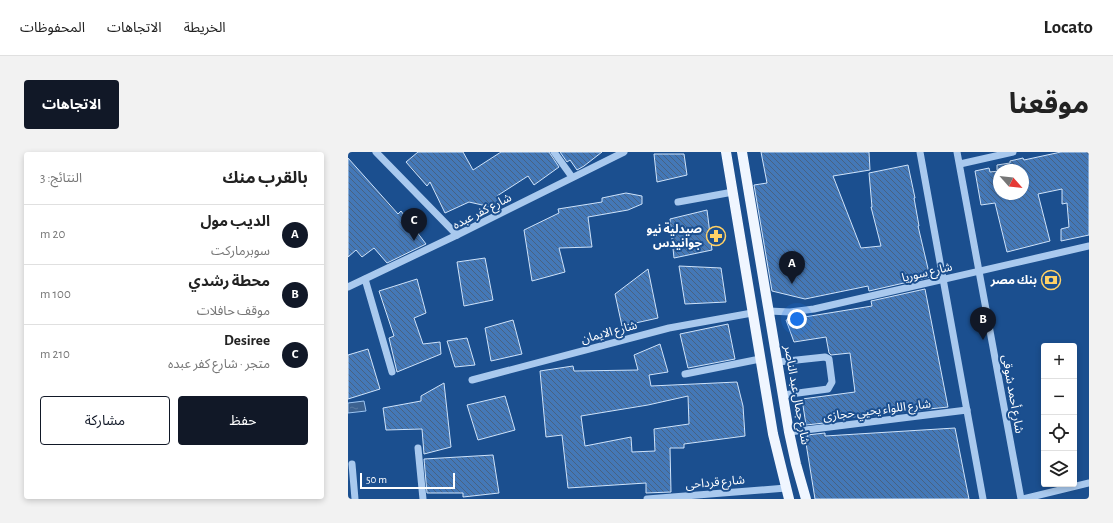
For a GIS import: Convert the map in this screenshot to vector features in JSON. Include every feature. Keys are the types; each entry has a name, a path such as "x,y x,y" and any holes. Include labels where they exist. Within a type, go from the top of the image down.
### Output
{"main road":[{"path":"726,152 773,434 789,499"},
{"name":"شارع جمال عبد الناصر","path":"742,152 790,432 796,464 806,499"}],"street":[{"path":"376,152 457,236"},
{"path":"554,152 572,177"},
{"name":"شارع كفر عبده","path":"348,287 457,236 624,152"},
{"path":"920,152 983,499"},
{"name":"شارع أحمد شوقى","path":"957,152 1022,499"},
{"path":"960,164 1013,152"},
{"path":"678,202 733,192"},
{"name":"شارع سوريا","path":"769,311 790,312 814,309 1089,246"},
{"path":"365,279 392,372"},
{"name":"شارع الايمان","path":"472,380 669,328 752,313"},
{"path":"778,362 825,356 829,359 832,382 828,389 783,394"},
{"path":"686,374 760,359"},
{"name":"شارع اللواء يحيي حجازى","path":"790,432 967,410"},
{"path":"418,448 423,499"},
{"path":"352,464 355,499"},
{"path":"1022,499 1089,483"},
{"name":"شارع قرداحى","path":"647,499 786,488"}],"water":[{"path":"364,401 366,411 348,413 348,403"}],"building":[{"path":"418,152 463,152 473,170 501,152 549,152 559,167 534,185 528,176 497,196 501,201 491,207 469,202 445,213 430,182 427,186 406,162"},
{"path":"560,152 602,152 577,170 570,160 567,162"},
{"path":"761,152 869,152 870,170 833,176 861,248 881,246 871,207 869,173 908,165 915,198 918,226 930,277 869,291 868,286 805,299 772,291 754,185 767,183"},
{"path":"1061,152 1089,152 1089,235 1061,241 1061,229 1069,227 1067,203 1062,204 1062,189 1038,194 1050,241 1007,252 995,203 981,205 975,171 989,168 990,172 993,172 993,200 1029,200 1029,164 1004,164 1023,158 1024,160"},
{"path":"654,154 684,154 687,175 657,182"},
{"path":"348,158 398,214 401,211 426,244 387,263 374,248 362,257 356,250 348,257"},
{"path":"626,193 642,196 642,204 628,210 588,217 592,247 559,248 565,272 532,281 524,230 559,213 558,209 602,202 602,198"},
{"path":"707,210 712,250 674,258 670,219"},
{"path":"485,258 493,300 464,306 457,262"},
{"path":"679,266 721,268 726,302 685,304"},
{"path":"648,269 658,318 622,326 615,294"},
{"path":"417,279 426,313 414,318 423,344 440,342 441,354 397,372 389,338 394,336 379,291"},
{"path":"925,289 948,407 824,420 824,423 806,425 802,399 855,392 850,353 831,355 829,353 826,337 794,342 786,320 872,306 871,301"},
{"path":"513,320 522,354 491,361 485,328"},
{"path":"728,324 735,359 688,368 680,334"},
{"path":"467,338 475,365 455,367 447,341"},
{"path":"660,344 668,372 649,375 651,386 737,382 743,406 745,436 684,444 684,448 670,448 671,492 646,493 646,483 568,488 562,435 546,437 540,371 573,366 574,371 638,370 634,355","holes":["688,396 689,424 654,429 655,451 632,452 631,437 585,446 581,416 648,405"]},
{"path":"368,349 380,389 348,399 348,355"},
{"path":"444,383 451,447 424,454 422,429 386,430 383,408 421,401 421,396"},
{"path":"505,396 515,430 478,440 467,405"},
{"path":"955,428 969,499 815,499 805,437 808,437 807,435 825,433 825,436"},
{"path":"493,455 499,493 463,497 463,493 427,493 424,459"}],"place":[{"name":"صيدلية نيو جوانيدس","path":"716,236"},
{"name":"Desiree","path":"414,241"},
{"name":"بنك مصر","path":"1051,280"},
{"name":"الديب مول","path":"792,284"},
{"name":"محطة رشدي","path":"983,340"}]}
